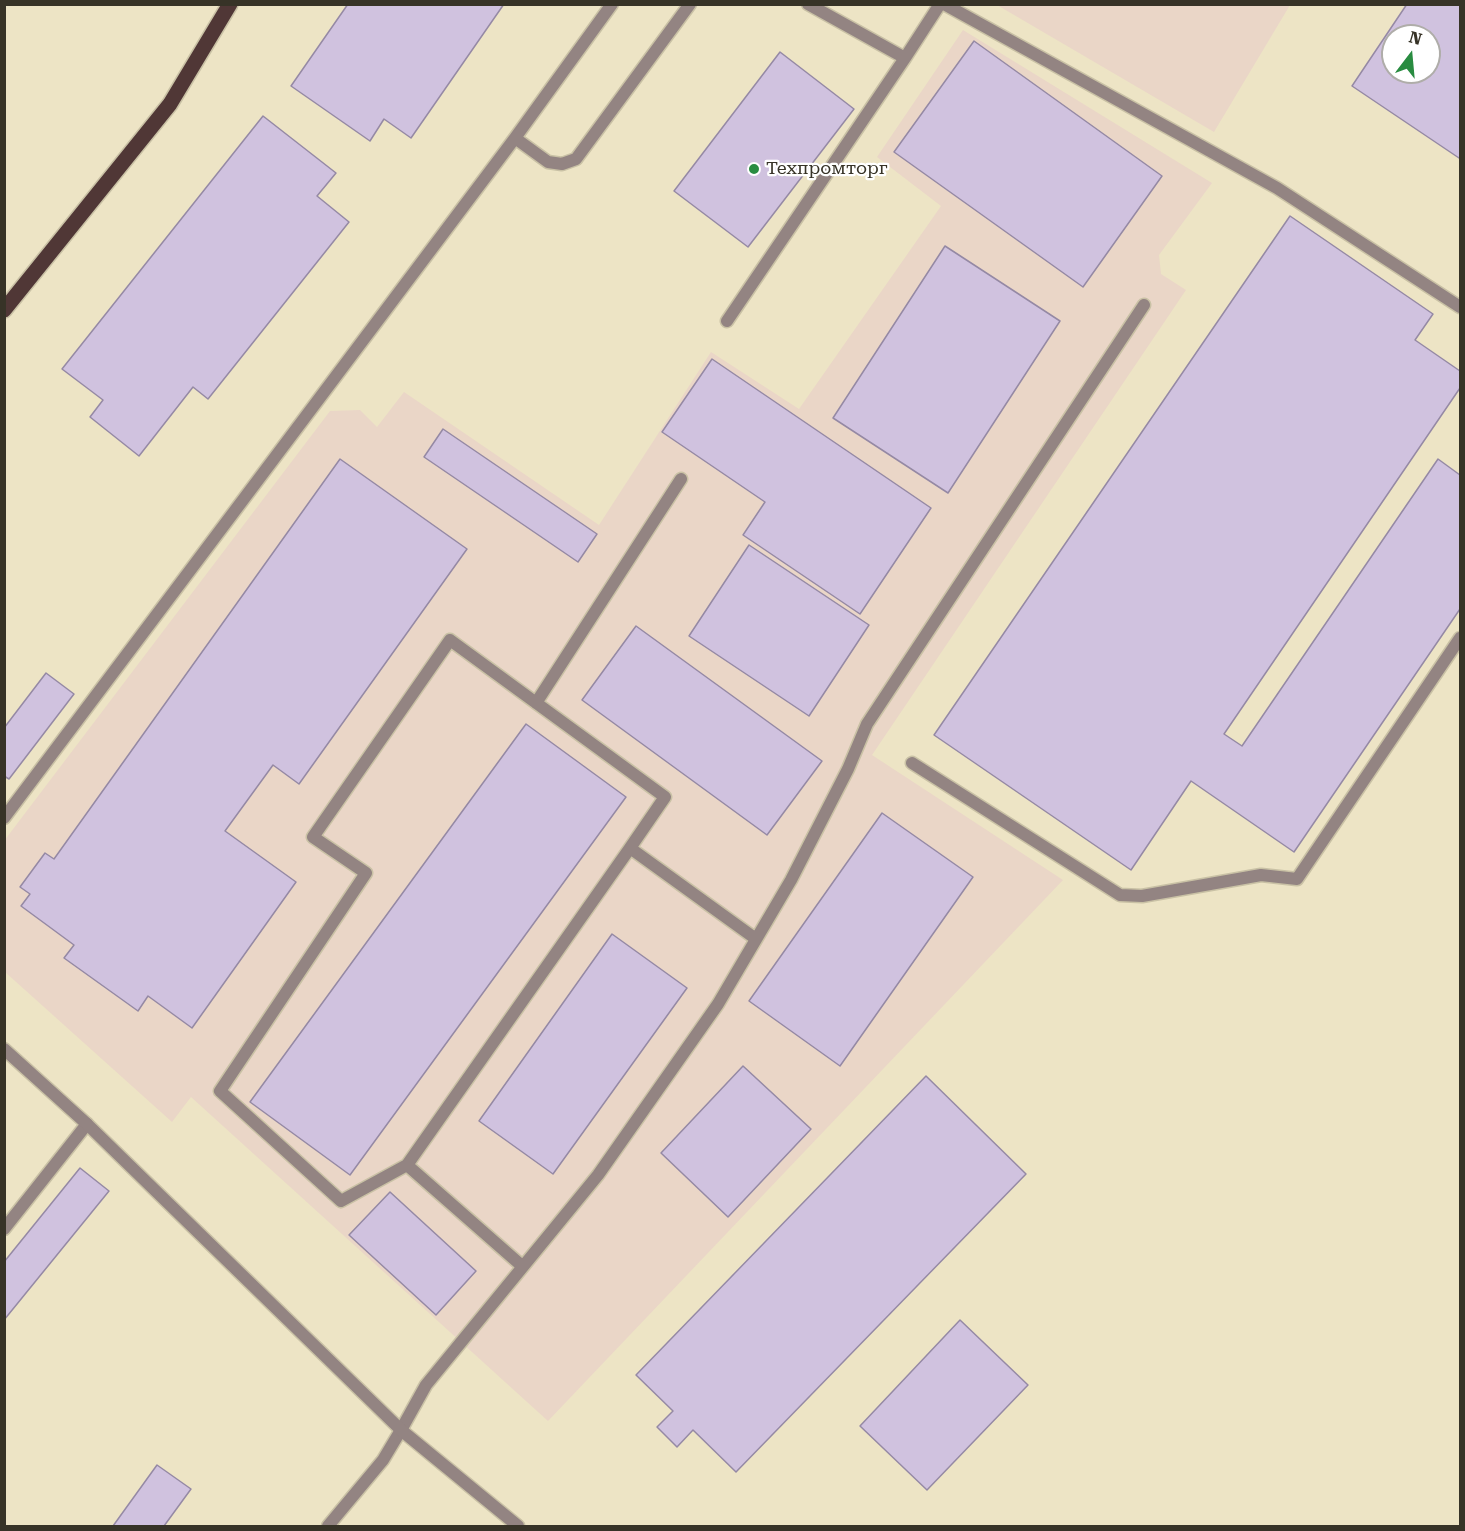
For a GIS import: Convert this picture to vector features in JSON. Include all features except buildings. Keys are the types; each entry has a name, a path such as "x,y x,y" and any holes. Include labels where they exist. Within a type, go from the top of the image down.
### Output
{"main road":[{"path":"4,310 170,104 230,4"}],"street":[{"path":"4,818 515,138 612,4"},
{"path":"515,138 548,162 562,164 576,159 690,4"},
{"path":"808,4 904,58"},
{"path":"727,321 942,4 1277,188 1461,307"},
{"path":"328,1527 383,1460 426,1385 598,1175 718,1004 796,870 848,769 867,724 1144,305"},
{"path":"536,703 681,480"},
{"path":"912,763 1120,896 1142,896 1261,875 1296,879 1461,638"},
{"path":"450,640 536,703 665,797 406,1165 341,1201 220,1091 366,873 313,837 450,640"},
{"path":"630,848 756,939"},
{"path":"4,1049 87,1124 401,1430 518,1527"},
{"path":"4,1229 87,1124"},
{"path":"406,1165 522,1266"}],"shaded area":[{"path":"997,5 1290,5 1214,132"},
{"path":"963,30 1212,183 1159,255 1161,274 1186,290 872,755 1063,880 548,1421 191,1097 172,1122 5,972 4,841 330,411 360,410 377,427 404,392 599,525 711,352 799,409 941,206 877,157"}],"place":[{"name":"Техпромторг","path":"754,169"}]}
